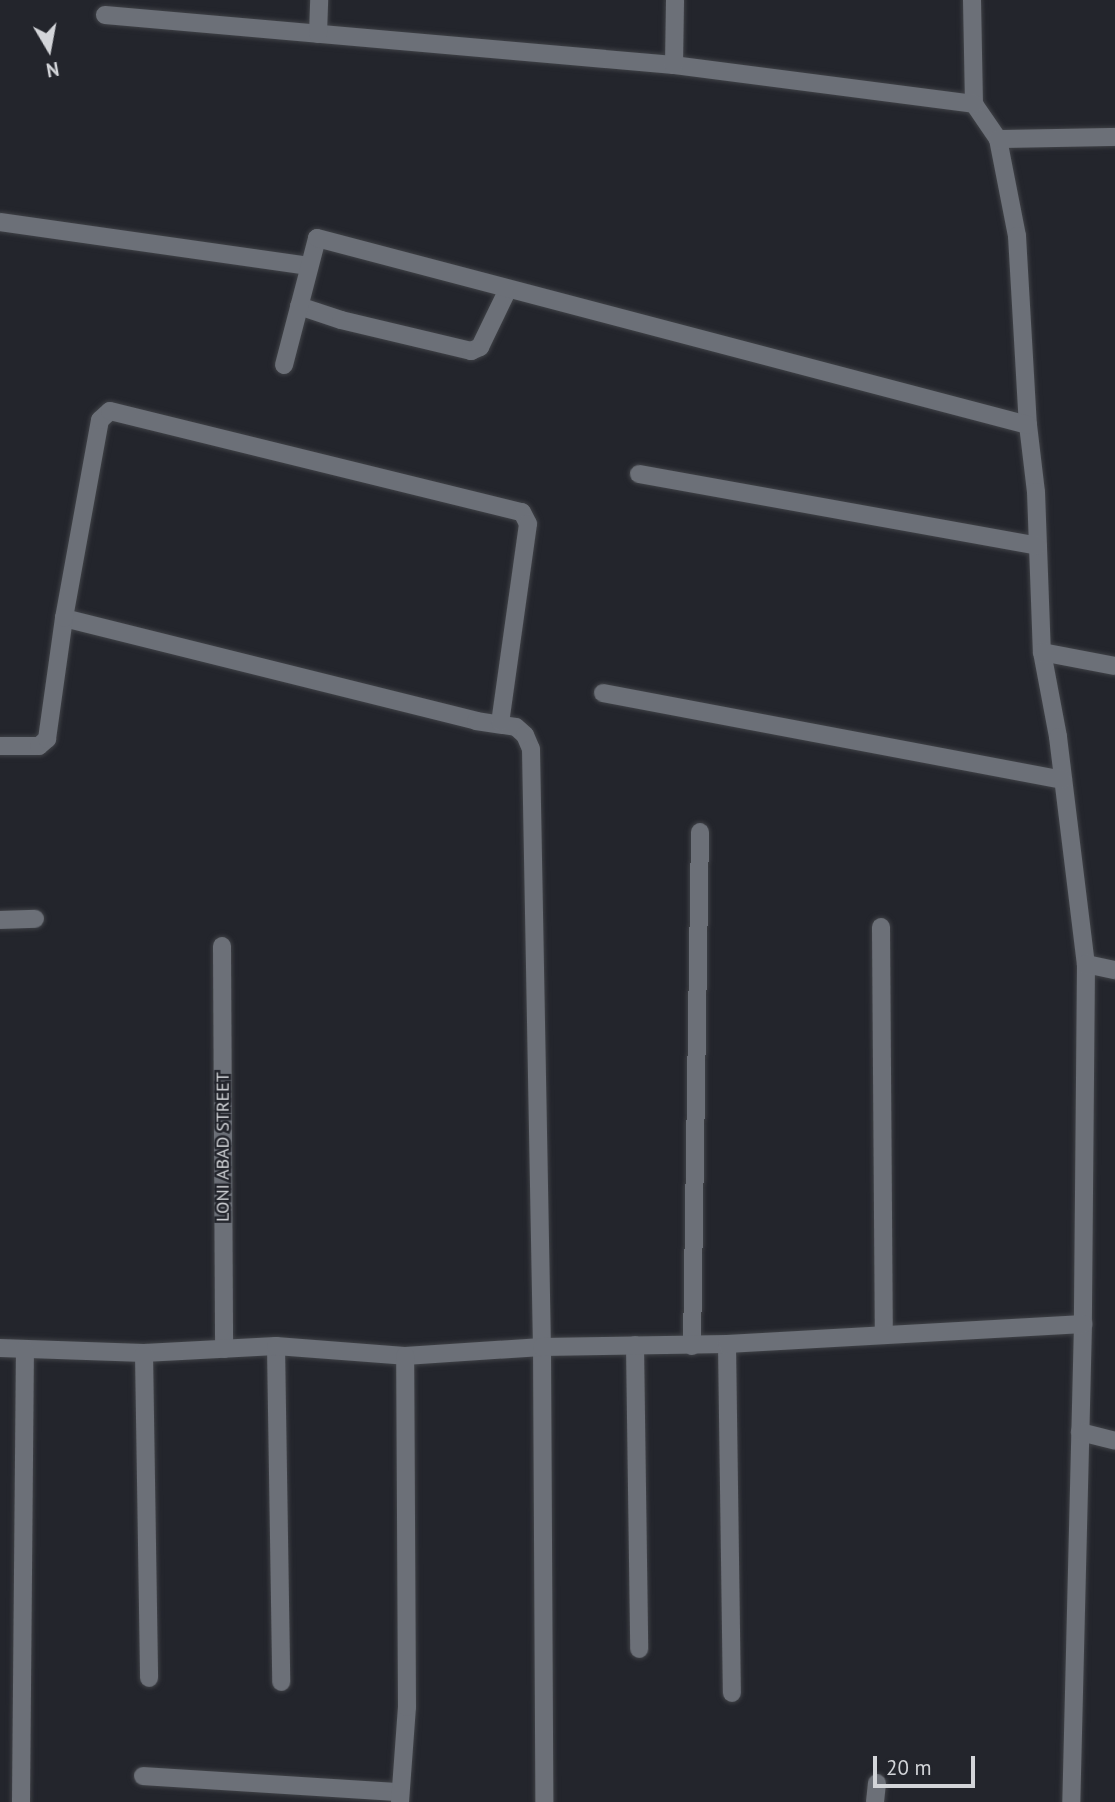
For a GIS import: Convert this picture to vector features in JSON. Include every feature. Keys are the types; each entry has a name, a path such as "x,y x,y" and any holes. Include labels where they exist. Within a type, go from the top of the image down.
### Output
{"street":[{"path":"318,34 319,0"},
{"path":"674,65 675,0"},
{"path":"972,0 974,104 998,139 1017,236 1038,547 1042,652 1063,780 1086,964 1083,1324 1071,1802"},
{"path":"105,15 674,65 974,104"},
{"path":"998,139 1115,137"},
{"path":"0,222 309,266"},
{"path":"284,365 317,238 1028,425"},
{"path":"299,306 341,320 471,351 480,347 509,289"},
{"path":"0,746 39,746 47,739 64,618 100,420 110,411 522,512 528,524 500,722"},
{"path":"639,474 1038,547"},
{"path":"64,618 476,721 500,722 516,727 531,749 542,1347 544,1802"},
{"path":"1042,652 1115,666"},
{"path":"603,693 1063,780"},
{"path":"692,1346 700,832"},
{"path":"0,919 35,919"},
{"path":"881,927 884,1335"},
{"name":"LONI ABAD STREET","path":"222,946 224,1349"},
{"path":"1086,964 1115,970"},
{"path":"0,1348 144,1353 276,1346 405,1356 542,1347 692,1346 1083,1324"},
{"path":"727,1344 732,1693"},
{"path":"635,1345 639,1649"},
{"path":"276,1346 281,1682"},
{"path":"21,1802 25,1349"},
{"path":"144,1353 149,1678"},
{"path":"144,1776 400,1797 407,1707 405,1356"},
{"path":"1080,1432 1115,1441"},
{"path":"875,1802 877,1783"}]}
